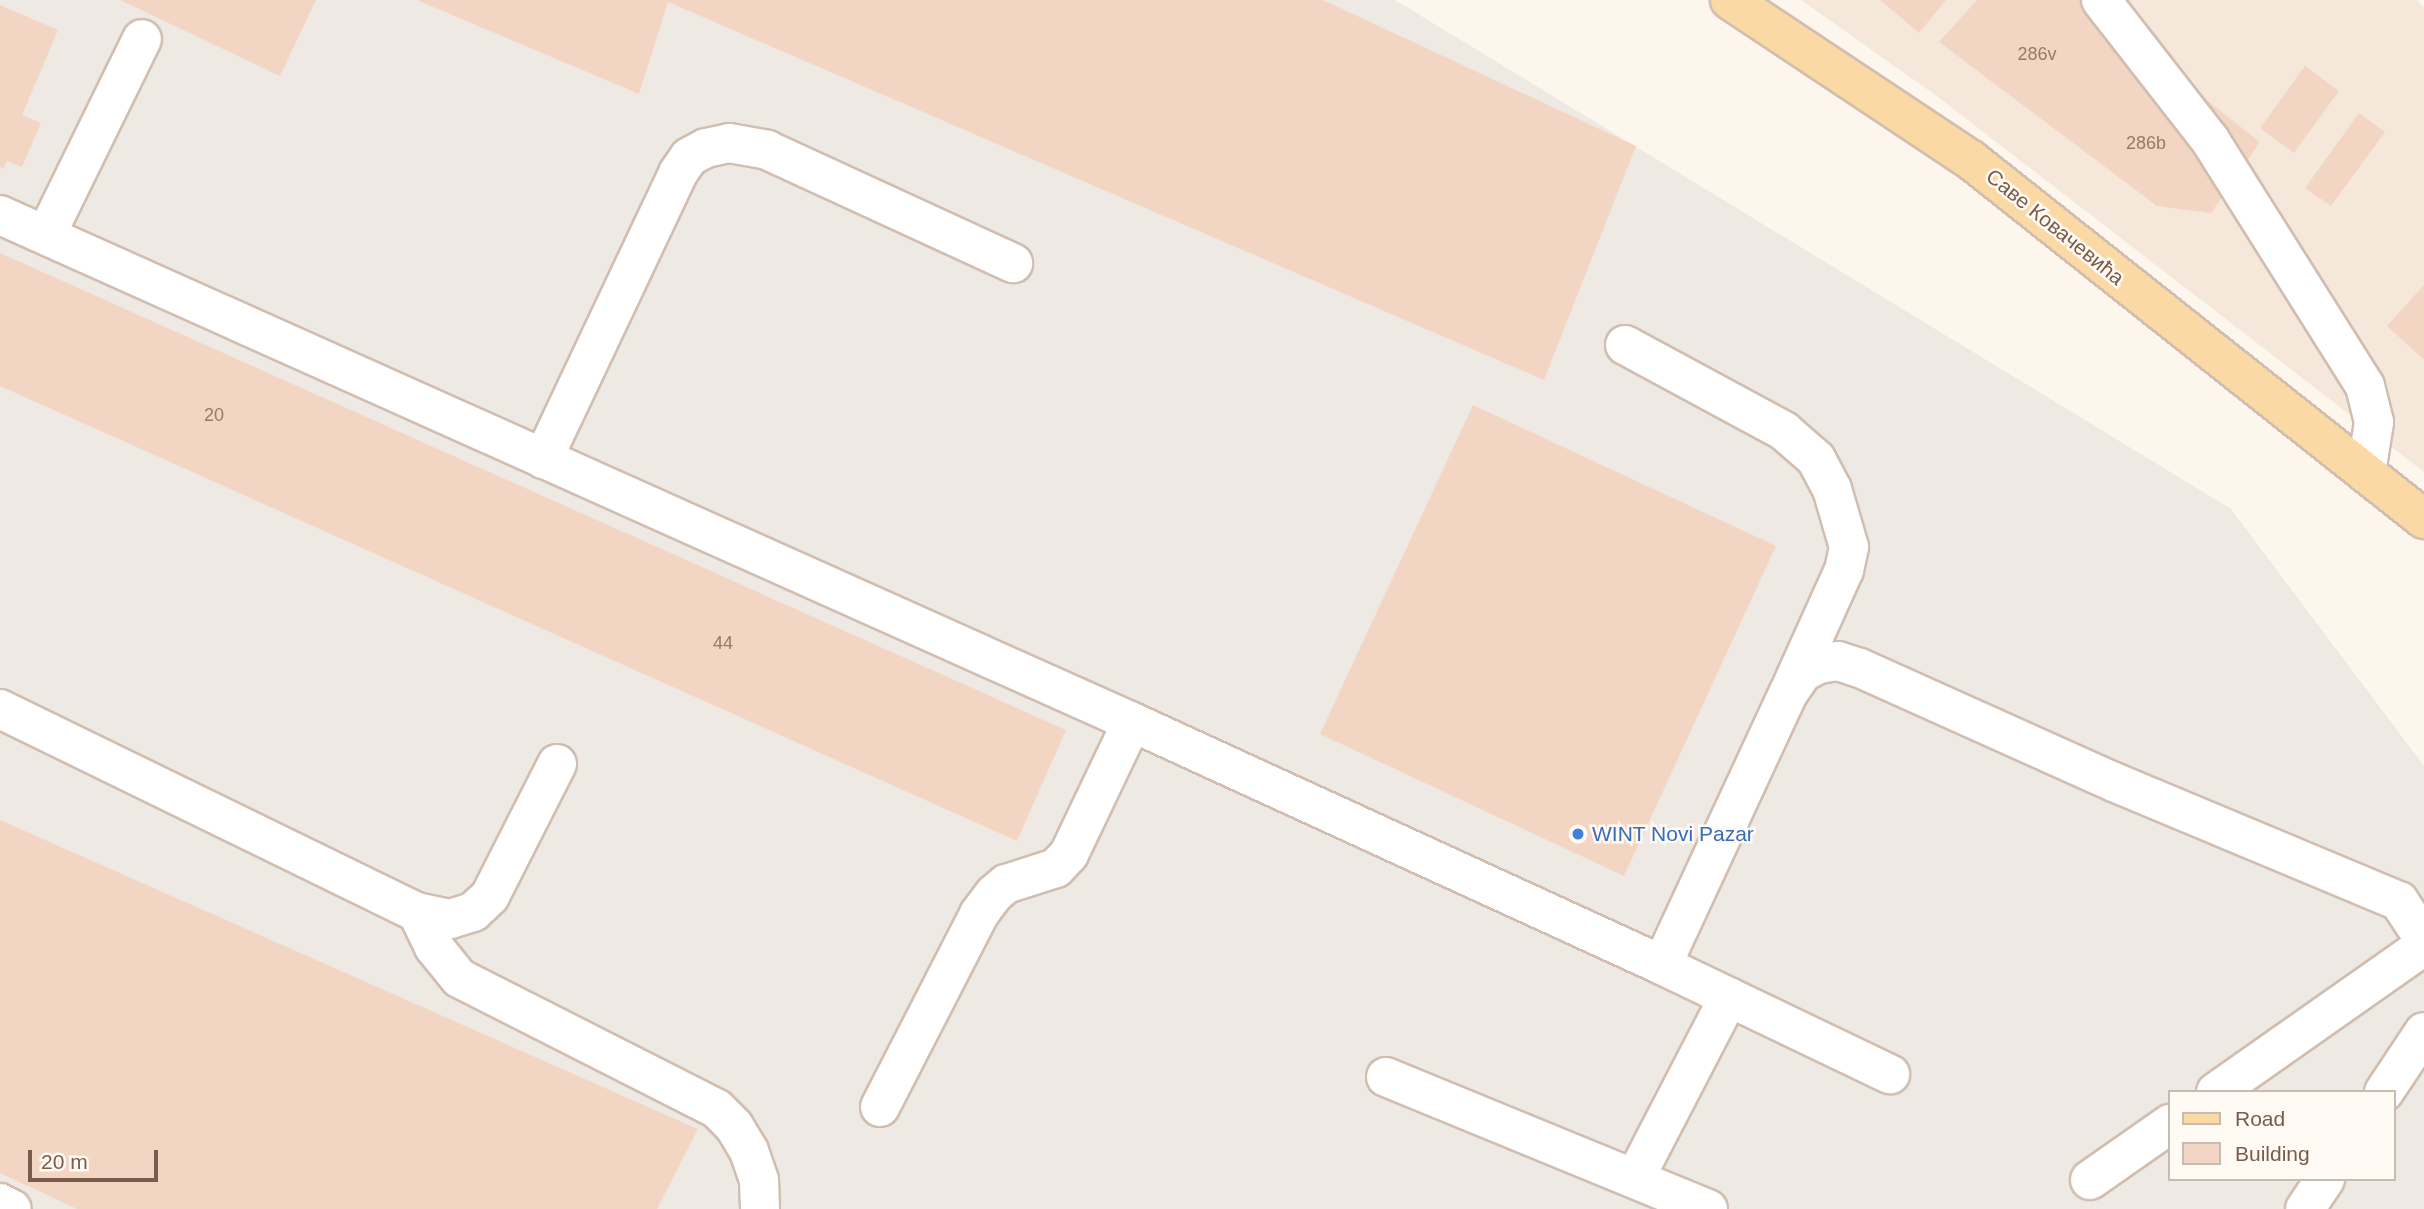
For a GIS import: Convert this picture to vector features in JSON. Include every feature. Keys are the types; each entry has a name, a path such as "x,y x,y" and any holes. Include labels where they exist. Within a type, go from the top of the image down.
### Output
{"main road":[{"name":"Саве Ковачевића","path":"1730,0 1971,160 2424,519"}],"street":[{"path":"2101,0 2210,140 2365,386 2374,422 2367,473"},
{"path":"46,235 142,39"},
{"path":"542,459 678,173 689,157 706,148 729,143 767,150 1013,264"},
{"path":"0,215 1132,722 1662,965 1890,1074"},
{"path":"1625,345 1784,431 1816,459 1832,489 1849,547 1844,570 1662,965"},
{"path":"1789,692 1804,672 1819,664 1838,662 1860,668 2114,782 2399,901 2424,939"},
{"path":"0,709 417,912 450,919 473,912 490,896 557,764"},
{"path":"880,1107 979,914 994,894 1006,884 1056,867 1069,855 1132,722"},
{"path":"417,912 434,947 459,978 717,1109 734,1126 749,1151 760,1180 760,1209"},
{"path":"2219,1090 2424,946"},
{"path":"1634,1178 1729,997"},
{"path":"2385,1090 2424,1032"},
{"path":"1385,1077 1708,1209"},
{"path":"2090,1180 2168,1125"},
{"path":"2305,1209 2324,1181"},
{"path":"0,1203 12,1209"}],"shaded area":[{"path":"0,0 1395,0 2231,509 2424,766 2424,1209 0,1209"},
{"path":"1801,0 2417,0 2424,8 2424,472 1934,94"}],"building":[{"path":"120,0 316,0 280,76"},
{"path":"417,0 1323,0 1636,146 1544,380 668,2 639,94"},
{"path":"1880,0 1946,0 1919,33"},
{"path":"1977,0 2079,0 2260,142 2211,213 2157,206 1939,42"},
{"path":"0,5 58,30 22,115 41,123 22,167 7,161 4,169 0,167"},
{"path":"2305,66 2339,91 2294,153 2260,128"},
{"path":"2359,113 2385,132 2331,206 2305,188"},
{"path":"0,253 1066,730 1017,841 0,386"},
{"path":"2424,285 2424,360 2387,326"},
{"path":"1473,405 1776,546 1624,876 1320,734"},
{"path":"0,820 698,1129 657,1209 77,1209 0,1173"}],"place":[{"name":"WINT Novi Pazar","path":"1578,834"}]}
